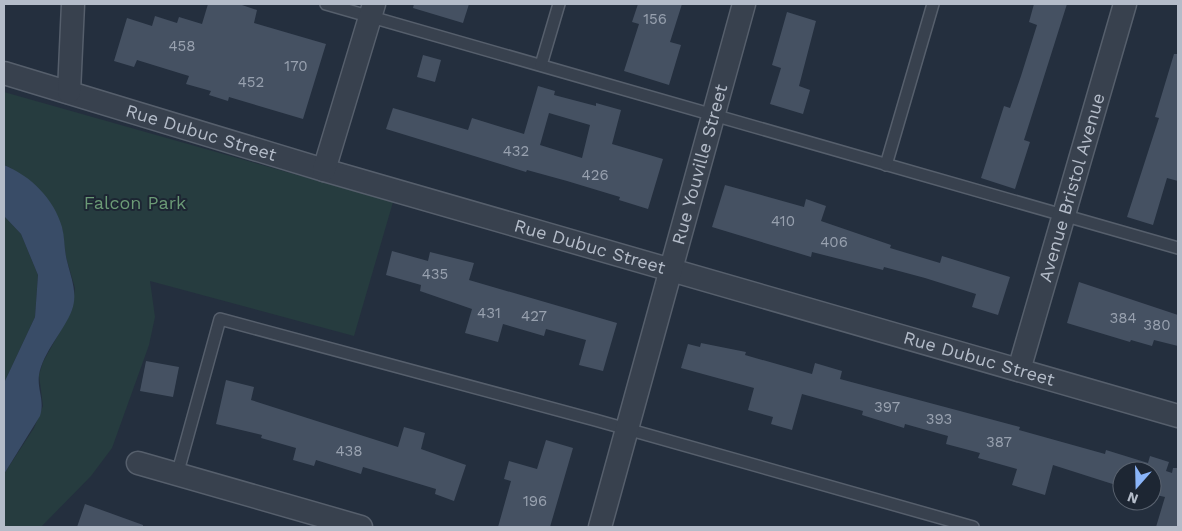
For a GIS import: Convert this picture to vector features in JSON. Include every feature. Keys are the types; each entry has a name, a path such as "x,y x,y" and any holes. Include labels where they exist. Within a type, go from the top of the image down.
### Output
{"street":[{"path":"70,92 73,4"},
{"name":"Rue Youville Street","path":"600,527 712,113 744,4"},
{"name":"Avenue Bristol Avenue","path":"1019,370 1125,4"},
{"path":"324,170 372,10"},
{"name":"Rue Dubuc Street","path":"4,73 324,170 669,271 1178,416"},
{"path":"138,463 361,527"}],"lane":[{"path":"326,4 372,10 542,64 1178,248"},
{"path":"542,64 559,4"},
{"path":"886,165 933,4"},
{"path":"177,475 220,318 627,428 973,527"}],"green space":[{"name":"Falcon Park","path":"4,92 393,202 354,336 150,281 155,317 149,345 112,448 91,476 41,527 4,527 4,474 34,428 43,406 39,375 43,362 72,310 75,288 66,257 62,228 11,168 4,165"},
{"path":"4,216 21,234 38,275 35,317 4,383"}],"water":[{"path":"4,165 32,182 53,207 64,235 66,257 73,286 74,304 41,366 39,375 42,405 40,416 4,474 4,383 35,317 38,275 21,234 4,216"}],"building":[{"path":"208,4 239,4 257,10 254,23 326,44 303,119 229,97 228,101 209,95 211,91 186,84 189,76 137,60 134,67 114,61 127,18 152,26 155,16 177,23 179,17 202,24"},
{"path":"414,4 469,4 463,23 413,8"},
{"path":"638,4 682,4 670,42 681,45 669,85 624,71 639,24 632,22"},
{"path":"1034,4 1067,4 1024,140 1030,142 1015,189 981,178 1004,106 1010,108 1037,25 1029,22"},
{"path":"787,12 816,21 799,86 810,90 803,114 770,104 781,68 772,65"},
{"path":"1174,54 1178,54 1178,181 1167,178 1153,225 1127,217 1159,118 1155,117"},
{"path":"423,55 441,60 435,82 417,77"},
{"path":"538,86 555,91 554,95 596,106 596,103 621,110 612,144 663,159 648,209 619,200 620,197 527,170 526,172 386,129 393,108 468,130 472,118 524,134","holes":["549,113 590,125 582,158 540,145"]},
{"path":"725,185 804,207 806,199 826,206 821,221 891,245 890,248 940,263 942,256 1010,277 998,315 972,307 976,294 925,278 884,267 883,270 812,252 811,257 712,227"},
{"path":"392,251 428,261 430,252 474,263 469,280 617,323 603,371 579,365 586,340 546,329 544,336 503,324 498,342 465,333 472,309 420,291 421,285 386,275"},
{"path":"1079,282 1178,315 1178,346 1154,340 1152,346 1131,340 1130,342 1067,323"},
{"path":"701,343 746,352 745,355 812,374 815,363 842,371 840,379 1020,427 1019,430 1105,454 1106,450 1142,461 1112,461 1112,484 1053,465 1045,495 1012,485 1017,469 978,458 980,453 946,444 948,436 905,424 904,428 862,415 863,411 802,394 792,430 771,424 773,417 748,410 754,388 681,368 688,344 700,347"},
{"path":"146,361 179,367 173,397 140,391"},
{"path":"226,380 254,387 251,400 398,447 404,427 425,433 421,449 466,465 454,501 435,494 436,489 363,467 361,474 316,460 314,466 293,460 296,448 261,438 262,435 216,424"},
{"path":"546,440 573,448 550,527 498,527 511,481 504,479 509,461 537,469"},
{"path":"1150,456 1169,462 1166,471 1172,473 1173,468 1178,468 1178,527 1156,527 1165,497 1162,496 1162,461 1149,461"},
{"path":"85,504 143,525 143,527 77,527"}]}
